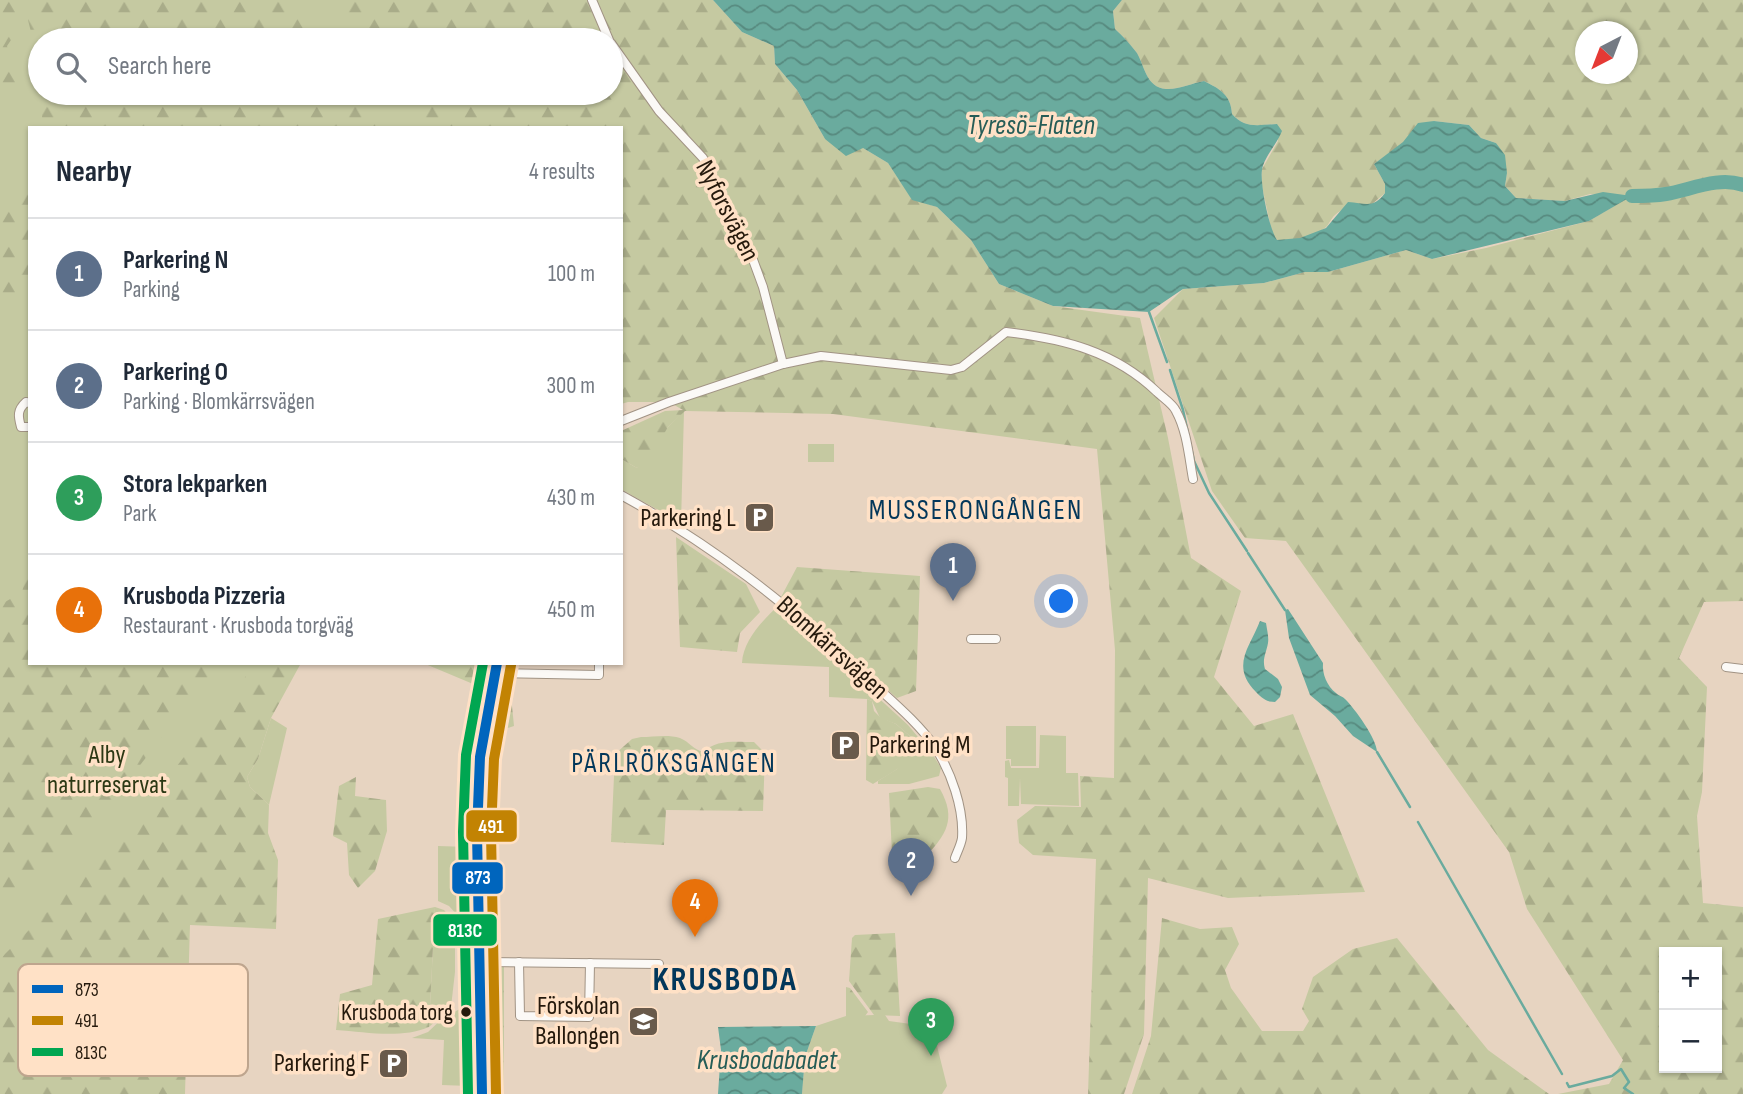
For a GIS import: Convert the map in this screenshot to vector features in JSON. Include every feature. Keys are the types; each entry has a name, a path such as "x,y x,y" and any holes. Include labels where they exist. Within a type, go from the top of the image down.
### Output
{"street":[{"name":"Nyforsvägen","path":"592,0 604,28"},
{"name":"Nyforsvägen","path":"623,60 659,111 703,158 752,257 763,287 783,365"},
{"path":"623,420 669,402 783,365 821,356 951,370 962,367 1006,332 1040,336 1083,346 1138,374 1176,410 1193,479"},
{"path":"28,402 18,413 21,427 28,427"},
{"name":"Blomkärrsvägen","path":"623,496 672,523 758,582 854,666 926,735 946,767 956,794 962,838 955,858"},
{"path":"971,639 996,639"},
{"path":"524,674 525,665"},
{"path":"482,1094 477,833 480,757 495,668 524,674 599,675 599,665"},
{"path":"1726,667 1743,669"},
{"path":"480,962 659,964 657,984"},
{"path":"519,962 520,1016 589,1017 590,963"}],"green space":[{"name":"Alby naturreservat","path":"0,0 372,0 399,28 28,28 28,105 472,105 492,126 28,126 28,665 283,665 86,964 18,964 18,1067 0,1094"},
{"path":"0,0 285,0 306,28 30,28 27,16 7,46 22,98 0,109"},
{"path":"326,0 713,0 742,32 774,46 775,64 797,90 825,139 863,148 888,163 912,199 937,207 971,240 999,284 1053,306 1140,318 1168,438 1191,558 1241,591 1214,677 1254,726 1293,714 1365,892 1228,898 1148,878 1144,1034 1124,1094 1088,1094 1096,859 1033,855 1019,843 1017,820 1035,806 1081,807 1080,776 1114,778 1115,650 1097,449 833,414 685,411 668,427 649,459 637,468 623,460 623,430 665,411 683,410 669,402 623,403 623,126 418,126 402,105 623,105 623,28 346,28"},
{"path":"1122,0 1743,0 1743,601 1704,602 1679,658 1707,687 1702,792 1697,816 1703,903 1743,907 1743,1094 1558,1094 1609,1084 1623,1060 1527,909 1509,852 1286,541 1245,538 1212,491 1154,318 1183,289 1264,283 1305,272 1328,272 1406,250 1432,259 1486,248 1589,221 1631,196 1590,194 1565,201 1516,198 1505,186 1507,173 1496,143 1481,138 1469,125 1434,121 1374,164 1385,184 1385,193 1371,205 1358,205 1343,210 1334,216 1325,228 1308,236 1277,240 1272,233 1262,186 1262,169 1278,141 1276,124 1252,125 1242,122 1232,114 1224,93 1204,81 1171,89 1159,87 1147,76 1137,53 1115,29 1113,11"},
{"path":"41,105 362,105 378,126 43,126"},
{"path":"28,187 28,296 15,310 0,317 0,191"},
{"path":"684,411 681,523 623,490 623,460 637,468 668,427"},
{"path":"808,444 834,444 834,462 808,462"},
{"path":"676,537 746,584 760,612 740,633 737,652 680,647"},
{"path":"28,565 28,665 217,665 100,817 17,897 0,919 0,605 22,592"},
{"path":"797,567 920,576 916,691 897,698 781,597"},
{"path":"778,606 908,725 941,768 939,776 909,784 878,784 878,781 897,769 917,742 896,724 880,718 872,701 829,697 829,667 742,663 750,639"},
{"path":"253,665 300,665 271,718 258,759 247,777 250,787 269,805 268,833 278,860 276,929 190,925 189,964 18,964 18,1076 186,1076 185,1094 0,1094 0,959 123,836"},
{"path":"428,665 489,665 485,689"},
{"path":"504,696 511,696 514,726 498,731 491,729 494,709"},
{"path":"867,699 872,701 874,711 880,717 896,724 917,742 915,750 906,762 873,784 866,780"},
{"path":"271,718 287,728 269,805 250,787 247,777 258,759"},
{"path":"1006,726 1036,726 1036,766 1011,766 1011,759 1006,759"},
{"path":"491,729 498,731 494,890 487,874 481,834 483,789"},
{"path":"1040,735 1066,736 1066,773 1078,773 1079,806 1021,804 1020,778 1019,806 1008,806 1005,761 1009,760 1011,768 1039,768"},
{"path":"675,737 704,752 720,743 754,742 765,753 763,811 666,810 664,845 611,842 615,754 632,739"},
{"path":"356,777 355,796 386,800 387,831 375,871 358,888 349,875 347,843 333,836 339,786"},
{"path":"928,787 940,789 948,809 947,826 943,834 925,857 892,854 889,793"},
{"path":"438,846 469,847 472,918 459,917 449,906 438,901"},
{"path":"435,907 444,910 455,923 455,972 451,1007 429,1027"},
{"path":"435,907 429,1027 395,1034 336,1030 340,994 372,985 378,919"},
{"path":"1162,918 1200,929 1232,927 1239,944 1225,970 1231,988 1262,1031 1303,1031 1309,1021 1302,1009 1313,977 1353,949 1397,938 1488,1050 1549,1094 1132,1094 1151,1036"},
{"path":"471,924 471,973 462,971 460,965 460,927"},
{"path":"895,933 900,1016 874,1015 849,981 852,938 855,935"},
{"path":"504,964 504,1094 492,1094 487,971 492,966"},
{"path":"846,987 850,988 868,1012 865,1016 846,1016"},
{"path":"466,1006 469,1018 472,1019 476,1081 469,1086 442,1085 444,1040 412,1038 428,1032 444,1017"},
{"path":"885,1015 889,1021 925,1026 936,1042 947,1086 942,1094 802,1094 805,1057 816,1026 846,1016"}],"water":[{"name":"Tyresö-Flaten","path":"713,0 1122,0 1113,11 1115,29 1137,53 1147,76 1154,84 1171,89 1204,81 1224,93 1232,114 1237,119 1252,125 1277,124 1282,131 1262,170 1266,206 1277,240 1300,238 1326,228 1348,202 1369,204 1377,201 1385,193 1385,184 1374,164 1403,142 1418,123 1434,121 1469,125 1481,138 1496,143 1505,155 1505,186 1516,198 1565,201 1603,192 1632,196 1589,221 1432,259 1406,250 1328,272 1305,272 1264,283 1183,289 1149,312 1053,306 999,284 971,240 937,207 912,200 888,163 863,148 846,156 825,139 797,90 775,64 774,46 742,32"},
{"path":"1288,609 1323,663 1328,683 1360,717 1370,732 1377,752 1353,736 1310,695 1289,638 1285,610"},
{"path":"1260,621 1266,623 1268,636 1265,669 1278,679 1282,687 1280,697 1275,702 1260,696 1244,674 1244,656"},
{"name":"Krusbodabadet","path":"816,1026 805,1057 802,1094 718,1094 721,1050 718,1027"}],"waterway":[{"path":"1632,196 1653,196 1724,182 1743,185"},
{"path":"1149,312 1167,362"},
{"path":"1170,370 1183,410 1194,461 1209,493 1247,551"},
{"path":"1248,553 1285,610"},
{"path":"1377,752 1410,807"},
{"path":"1418,822 1562,1074"},
{"path":"1567,1083 1569,1087 1612,1076 1621,1069 1629,1082 1624,1088 1633,1094"}],"transit line":[{"name":"813C","path":"468,1094 463,832 466,755 483,665"},
{"name":"873","path":"482,1094 477,833 480,757 497,665"},
{"name":"491","path":"496,1094 491,833 494,759 511,665"}],"place":[{"name":"Parkering L","path":"759,518"},
{"name":"Parkering N","path":"953,601"},
{"name":"Parkering M","path":"846,745"},
{"name":"Parkering O","path":"911,896"},
{"name":"Krusboda Pizzeria","path":"695,937"},
{"name":"Krusboda torg","path":"466,1012"},
{"name":"Förskolan Ballongen","path":"643,1021"},
{"name":"Stora lekparken","path":"931,1056"},
{"name":"Parkering F","path":"393,1063"}],"district":[{"name":"MUSSERONGÅNGEN","path":"976,510"},
{"name":"PÄRLRÖKSGÅNGEN","path":"674,763"},
{"name":"KRUSBODA","path":"725,980"}]}
